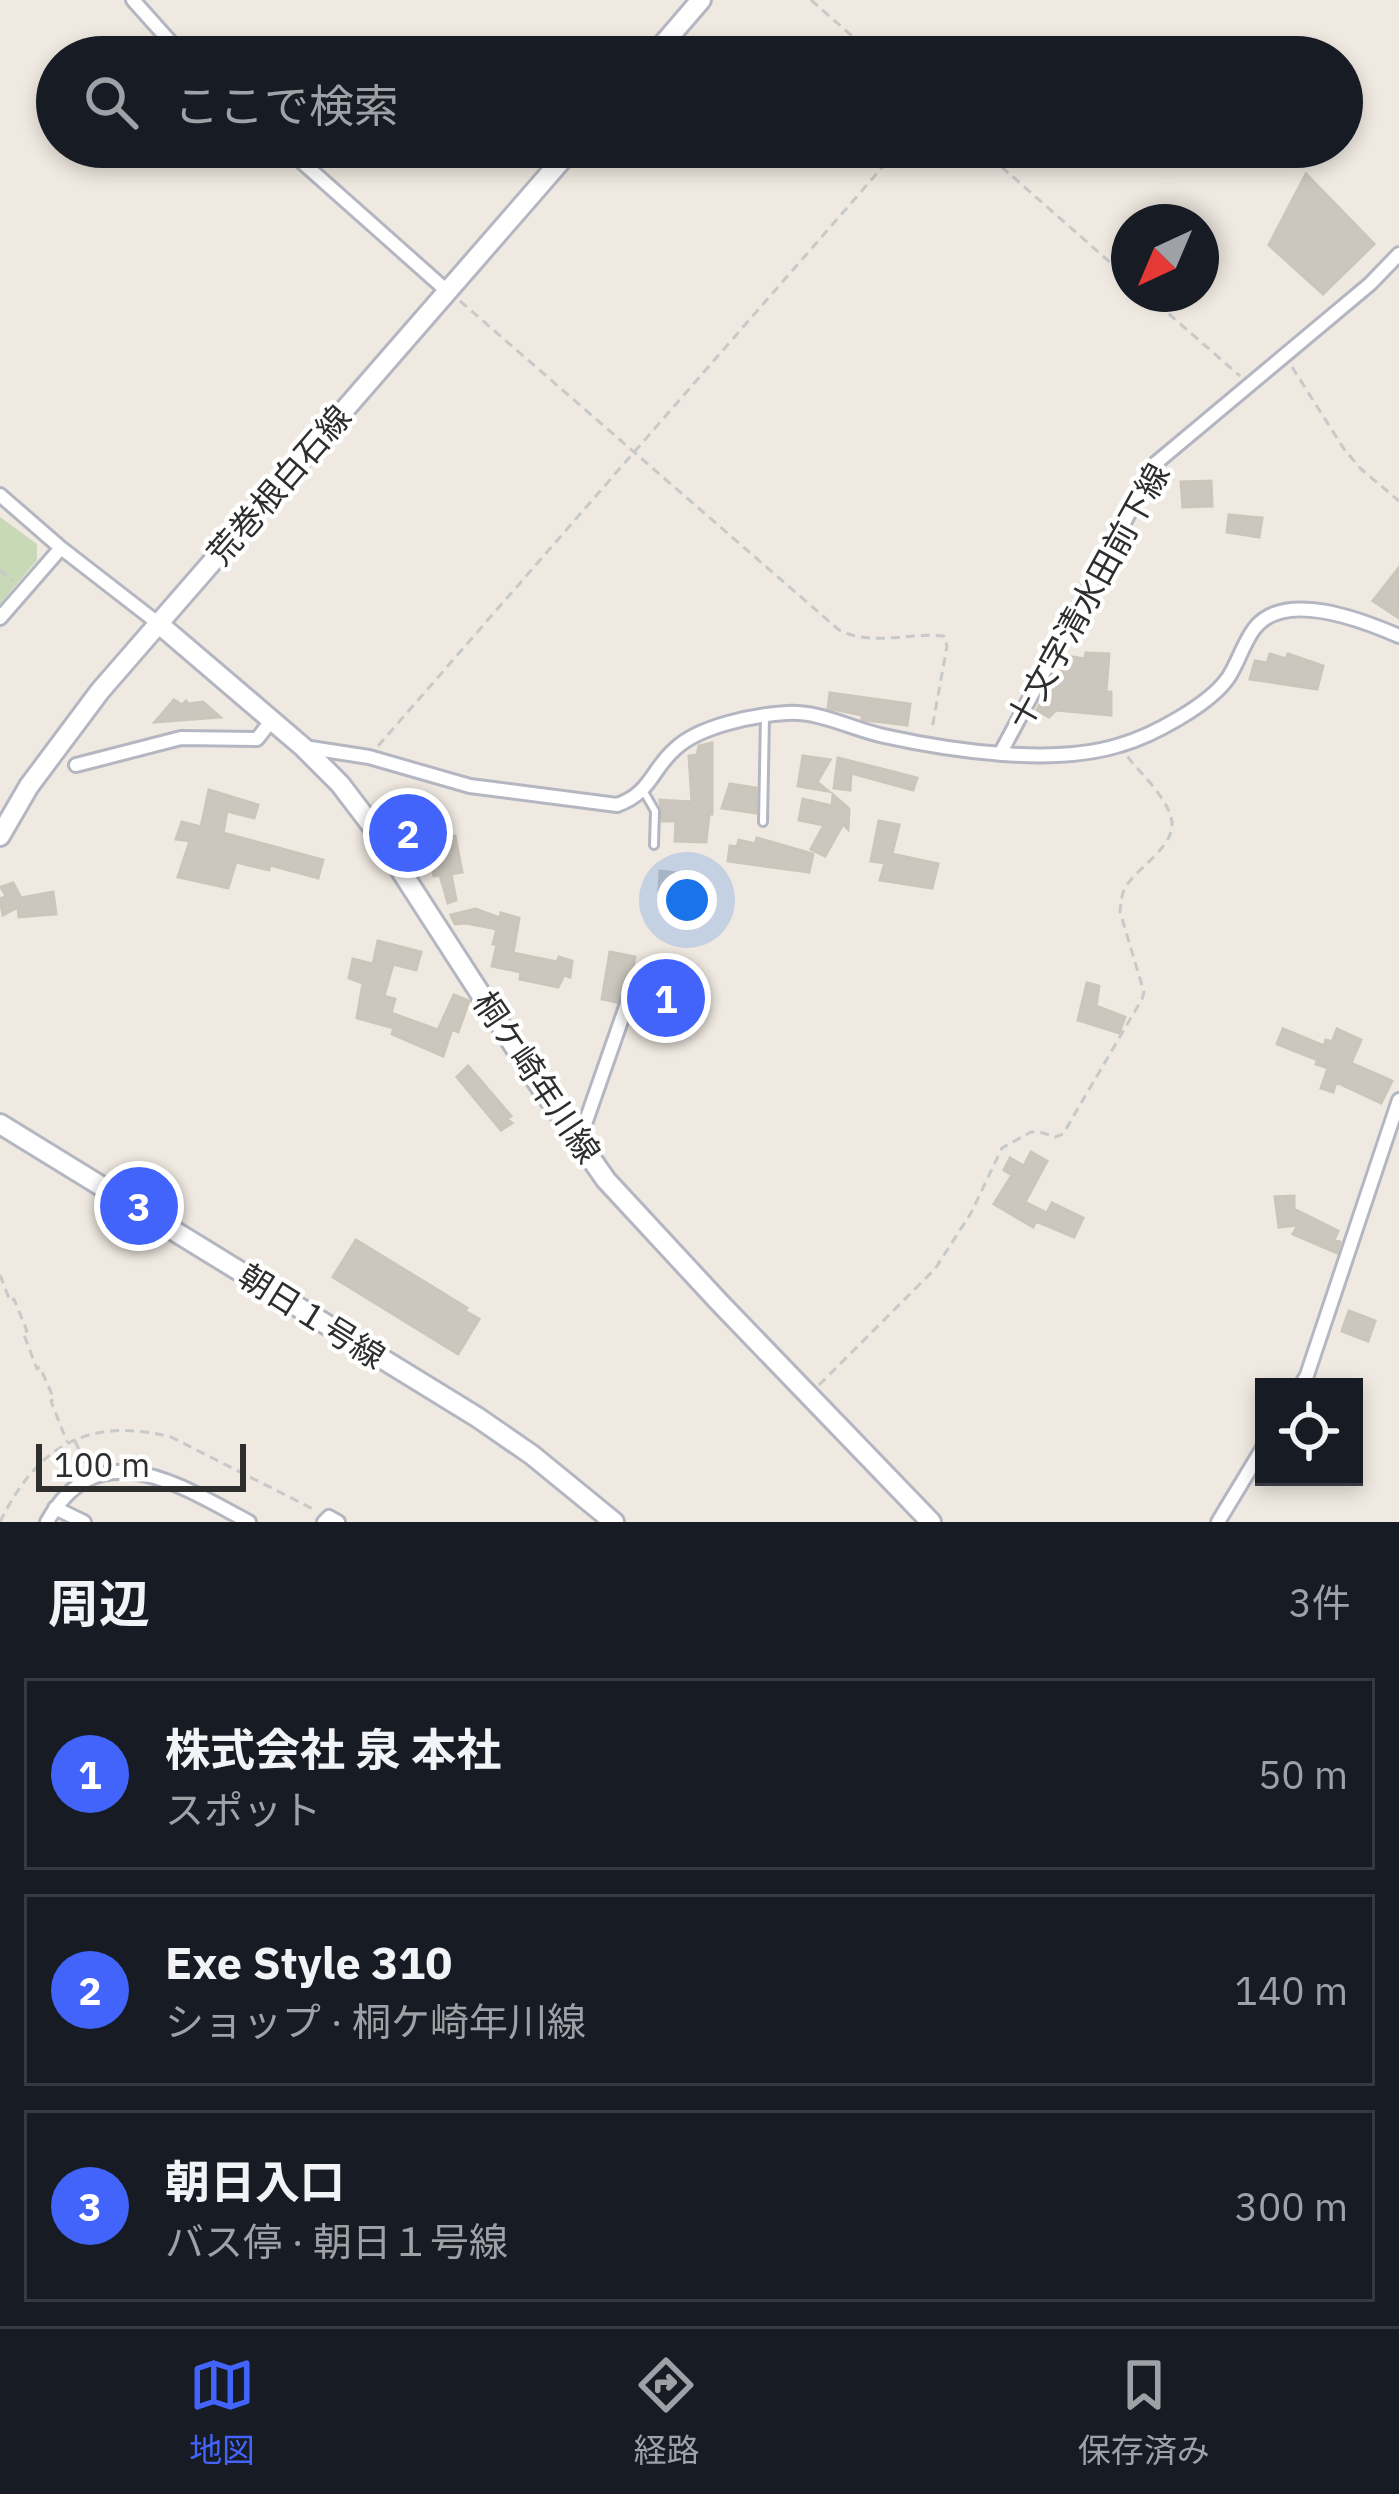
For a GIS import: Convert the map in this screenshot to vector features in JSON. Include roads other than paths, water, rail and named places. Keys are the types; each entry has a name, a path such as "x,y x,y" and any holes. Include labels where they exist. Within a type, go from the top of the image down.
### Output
{"street":[{"path":"133,0 165,36"},
{"path":"670,36 701,0"},
{"path":"309,168 447,291"},
{"name":"荒巻根白石線","path":"0,836 29,786 100,691 555,168"},
{"name":"十文字清水田前下線","path":"1000,754 1156,463 1370,284 1399,254"},
{"path":"0,495 158,623"},
{"path":"0,617 61,548"},
{"path":"303,747 369,757 470,786 617,805 644,791 675,748 698,734 765,716 805,713 884,736 1000,754 1033,756 1119,746 1160,728 1213,694 1228,678 1254,629 1268,616 1288,609 1314,610 1365,621 1399,636"},
{"name":"桐ケ崎年川線","path":"158,623 340,784 606,1180 932,1522"},
{"path":"76,765 181,738 257,739 272,720"},
{"path":"578,1142 636,978"},
{"path":"1305,1378 1399,1100"},
{"name":"朝日１号線","path":"0,1124 477,1418 545,1465 614,1522"},
{"path":"1218,1522 1255,1461"},
{"path":"47,1522 65,1496 91,1478 130,1471 156,1475 249,1522"},
{"path":"56,1508 84,1522"},
{"path":"324,1522 329,1517 338,1522"}],"lane":[{"path":"763,822 765,716"},
{"path":"644,791 656,811 654,845"}],"place":[{"name":"Exe Style 310","path":"408,833"},
{"name":"株式会社 泉 本社","path":"666,998"},
{"name":"朝日入口","path":"139,1206"}]}
